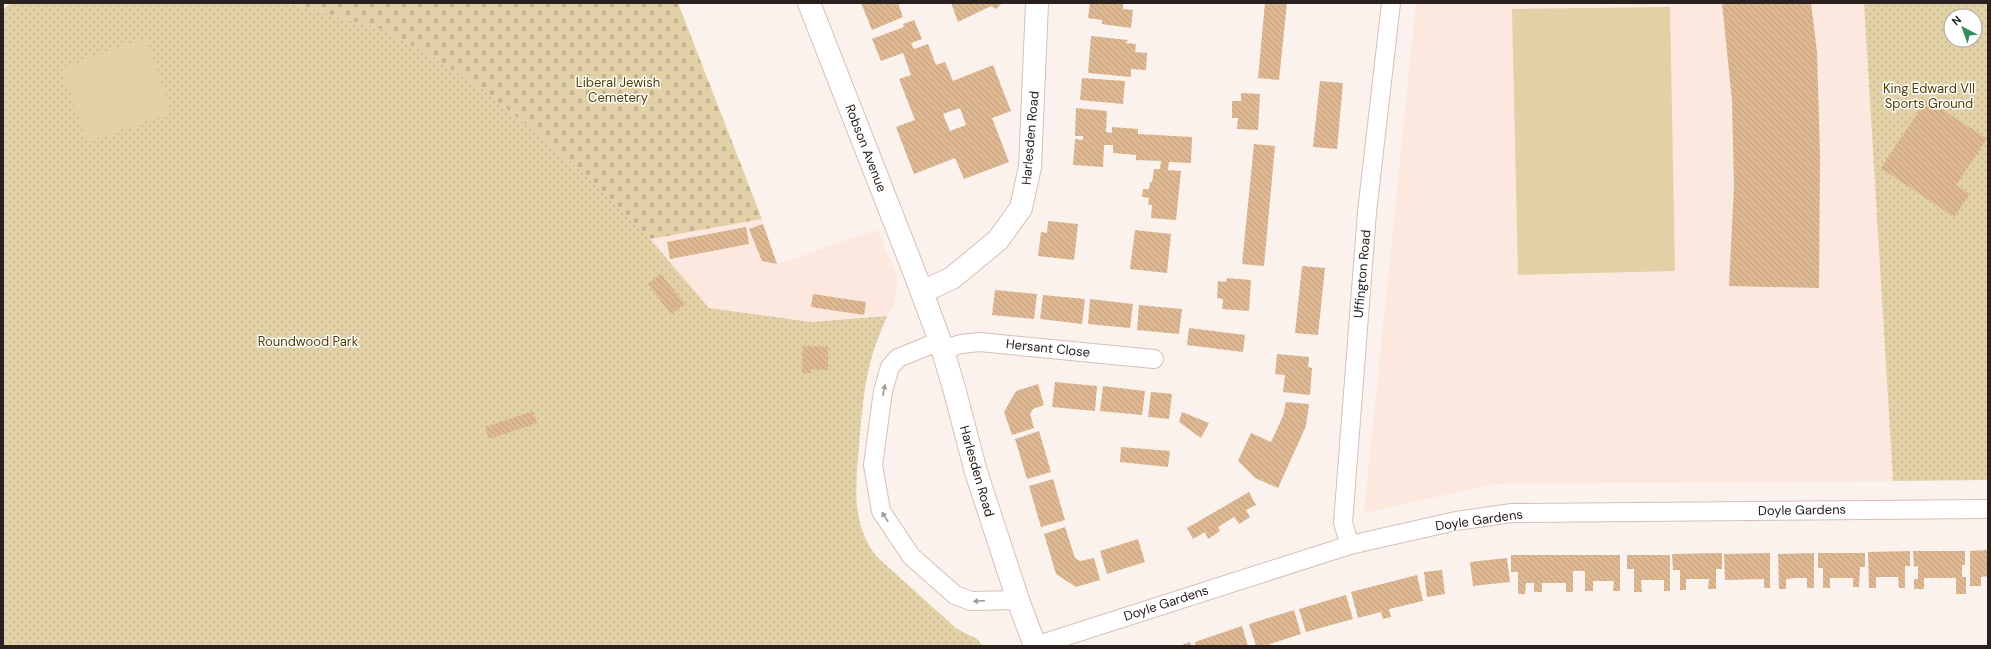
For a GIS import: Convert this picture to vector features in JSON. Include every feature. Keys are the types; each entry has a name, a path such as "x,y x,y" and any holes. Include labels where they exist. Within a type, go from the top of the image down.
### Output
{"street":[{"name":"Robson Avenue","path":"809,3 922,292"},
{"name":"Harlesden Road","path":"1035,646 1018,600 976,472 954,388 922,292 952,278 998,240 1021,208 1028,184 1030,167 1037,3"},
{"name":"Uffington Road","path":"1350,545 1343,523 1355,354 1367,212 1391,3"},
{"name":"Hersant Close","path":"941,346 979,342 1154,359"},
{"path":"941,346 898,358 893,362 886,377 873,465 881,511 911,556 954,594 971,601 1018,600"},
{"name":"Doyle Gardens","path":"1035,646 1350,545 1456,521 1512,513 1988,509"}],"shaded area":[{"path":"1416,3 1864,3 1893,481 1495,484 1364,513"},
{"path":"762,219 777,264 877,230 898,278 894,305 887,316 811,322 709,308 650,239"}],"green space":[{"name":"Roundwood Park","path":"11,3 291,3 384,30 431,56 487,92 587,176 650,239 709,308 811,322 887,316 871,361 863,401 856,482 856,498 862,528 868,543 877,557 957,629 977,639 983,646 3,646 3,9"},
{"name":"Liberal Jewish Cemetery","path":"291,3 678,3 762,219 650,239 587,176 487,92 431,56 384,30"},
{"name":"King Edward VII Sports Ground","path":"1864,3 1988,3 1988,480 1893,481"},
{"path":"1670,7 1675,271 1518,275 1512,9"},
{"path":"146,38 172,113 87,142 61,68"}],"building":[{"path":"861,3 898,3 903,17 872,30"},
{"path":"951,3 1002,3 996,9 991,6 958,22"},
{"path":"1090,3 1123,3 1123,9 1133,10 1131,28 1102,24 1102,20 1088,18"},
{"path":"1265,3 1287,3 1279,80 1258,78"},
{"path":"1722,3 1811,3 1817,52 1820,155 1819,288 1729,286 1734,186 1732,101"},
{"path":"914,20 922,39 911,43 914,49 928,44 936,65 945,62 953,81 993,65 1011,111 992,118 1009,162 964,179 955,158 914,174 896,127 915,120 899,79 911,75 903,53 881,61 872,39 904,27 903,24","holes":["960,108 966,125 950,131 943,114"]},
{"path":"1091,36 1128,40 1126,43 1136,44 1135,52 1147,53 1146,70 1131,69 1131,77 1088,73"},
{"path":"1082,78 1125,81 1123,104 1080,100"},
{"path":"1320,81 1343,83 1337,149 1313,147"},
{"path":"1241,93 1260,94 1258,130 1237,129 1238,118 1232,118 1232,101 1241,101"},
{"path":"1927,99 1987,139 1956,185 1970,194 1954,217 1881,168"},
{"path":"1076,108 1107,111 1106,132 1112,133 1112,127 1138,129 1138,134 1192,137 1191,163 1169,162 1168,170 1181,171 1176,220 1151,218 1152,205 1148,205 1149,198 1142,197 1143,189 1149,189 1150,182 1152,182 1154,169 1160,169 1161,161 1136,160 1136,155 1113,153 1113,145 1104,145 1103,167 1073,165 1075,139 1083,140 1083,136 1075,136"},
{"path":"1254,144 1275,146 1264,266 1242,264"},
{"path":"1048,221 1078,224 1074,260 1038,256 1041,232 1047,233"},
{"path":"763,224 777,264 762,261 749,229"},
{"path":"746,227 749,244 670,259 667,242"},
{"path":"1135,230 1171,234 1167,273 1130,269"},
{"path":"1302,266 1325,268 1318,335 1295,333"},
{"path":"661,274 685,304 671,314 648,284"},
{"path":"1227,278 1251,280 1249,311 1222,309 1223,299 1217,298 1218,281 1226,282"},
{"path":"995,290 1037,294 1034,319 992,315"},
{"path":"813,294 866,302 864,315 811,307"},
{"path":"1043,295 1085,299 1082,324 1040,319"},
{"path":"1090,299 1133,304 1130,328 1088,324"},
{"path":"1139,305 1182,309 1179,334 1137,330"},
{"path":"1189,328 1245,335 1243,352 1187,345"},
{"path":"803,346 828,347 828,370 811,369 811,373 802,373"},
{"path":"1277,354 1309,357 1308,367 1312,368 1310,395 1283,392 1285,375 1275,374"},
{"path":"1055,382 1097,386 1095,411 1052,407"},
{"path":"1038,384 1044,405 1033,409 1030,414 1034,428 1012,435 1004,412 1016,391"},
{"path":"1103,386 1145,391 1142,415 1100,411"},
{"path":"1151,392 1172,394 1169,419 1148,417"},
{"path":"1286,402 1309,404 1306,426 1278,488 1255,478 1238,461 1251,433 1271,442 1283,416"},
{"path":"533,411 537,423 489,439 485,427"},
{"path":"1182,412 1209,423 1201,438 1179,422"},
{"path":"1039,431 1051,472 1027,479 1015,439"},
{"path":"1121,447 1170,451 1168,467 1120,462"},
{"path":"1053,479 1065,520 1041,527 1029,486"},
{"path":"1249,492 1256,505 1246,510 1250,517 1239,524 1234,517 1218,527 1220,531 1208,539 1205,532 1193,539 1187,528"},
{"path":"1065,527 1075,558 1080,561 1094,558 1100,580 1076,587 1056,574 1044,534"},
{"path":"1138,539 1145,562 1107,574 1100,551"},
{"path":"1988,550 1988,576 1981,577 1981,586 1970,586 1970,551"},
{"path":"1910,551 1910,566 1905,566 1905,588 1899,588 1898,577 1876,577 1876,588 1869,588 1868,552"},
{"path":"1913,551 1965,551 1965,565 1962,565 1962,577 1966,577 1966,594 1956,594 1956,578 1924,578 1924,589 1914,589 1914,579 1918,579 1918,566 1914,567"},
{"path":"1722,553 1722,569 1716,569 1716,589 1708,589 1709,579 1686,579 1686,590 1680,590 1680,570 1673,570 1672,554"},
{"path":"1770,553 1770,588 1764,588 1764,579 1725,580 1724,554"},
{"path":"1814,553 1814,588 1807,588 1807,578 1796,578 1786,579 1786,589 1779,589 1778,554"},
{"path":"1818,553 1865,553 1865,567 1860,567 1859,587 1853,587 1853,578 1830,578 1830,588 1823,588 1823,568 1818,568"},
{"path":"1511,555 1620,555 1620,591 1613,591 1614,581 1593,581 1593,591 1585,591 1585,571 1573,571 1573,592 1566,592 1566,583 1542,583 1542,592 1534,592 1534,583 1526,583 1525,594 1518,594 1518,572 1511,572"},
{"path":"1627,555 1670,555 1670,591 1664,591 1664,580 1641,580 1642,592 1634,592 1634,569 1627,569"},
{"path":"1507,558 1510,582 1473,586 1470,562"},
{"path":"1442,570 1445,594 1427,597 1424,572"},
{"path":"1417,575 1423,601 1389,609 1391,617 1383,619 1381,612 1358,618 1351,592"},
{"path":"1346,595 1353,619 1306,632 1299,609"},
{"path":"1294,610 1301,634 1264,646 1256,646 1249,624"},
{"path":"1242,626 1248,646 1196,646 1195,642"},
{"path":"1190,642 1191,646 1179,646"}]}
